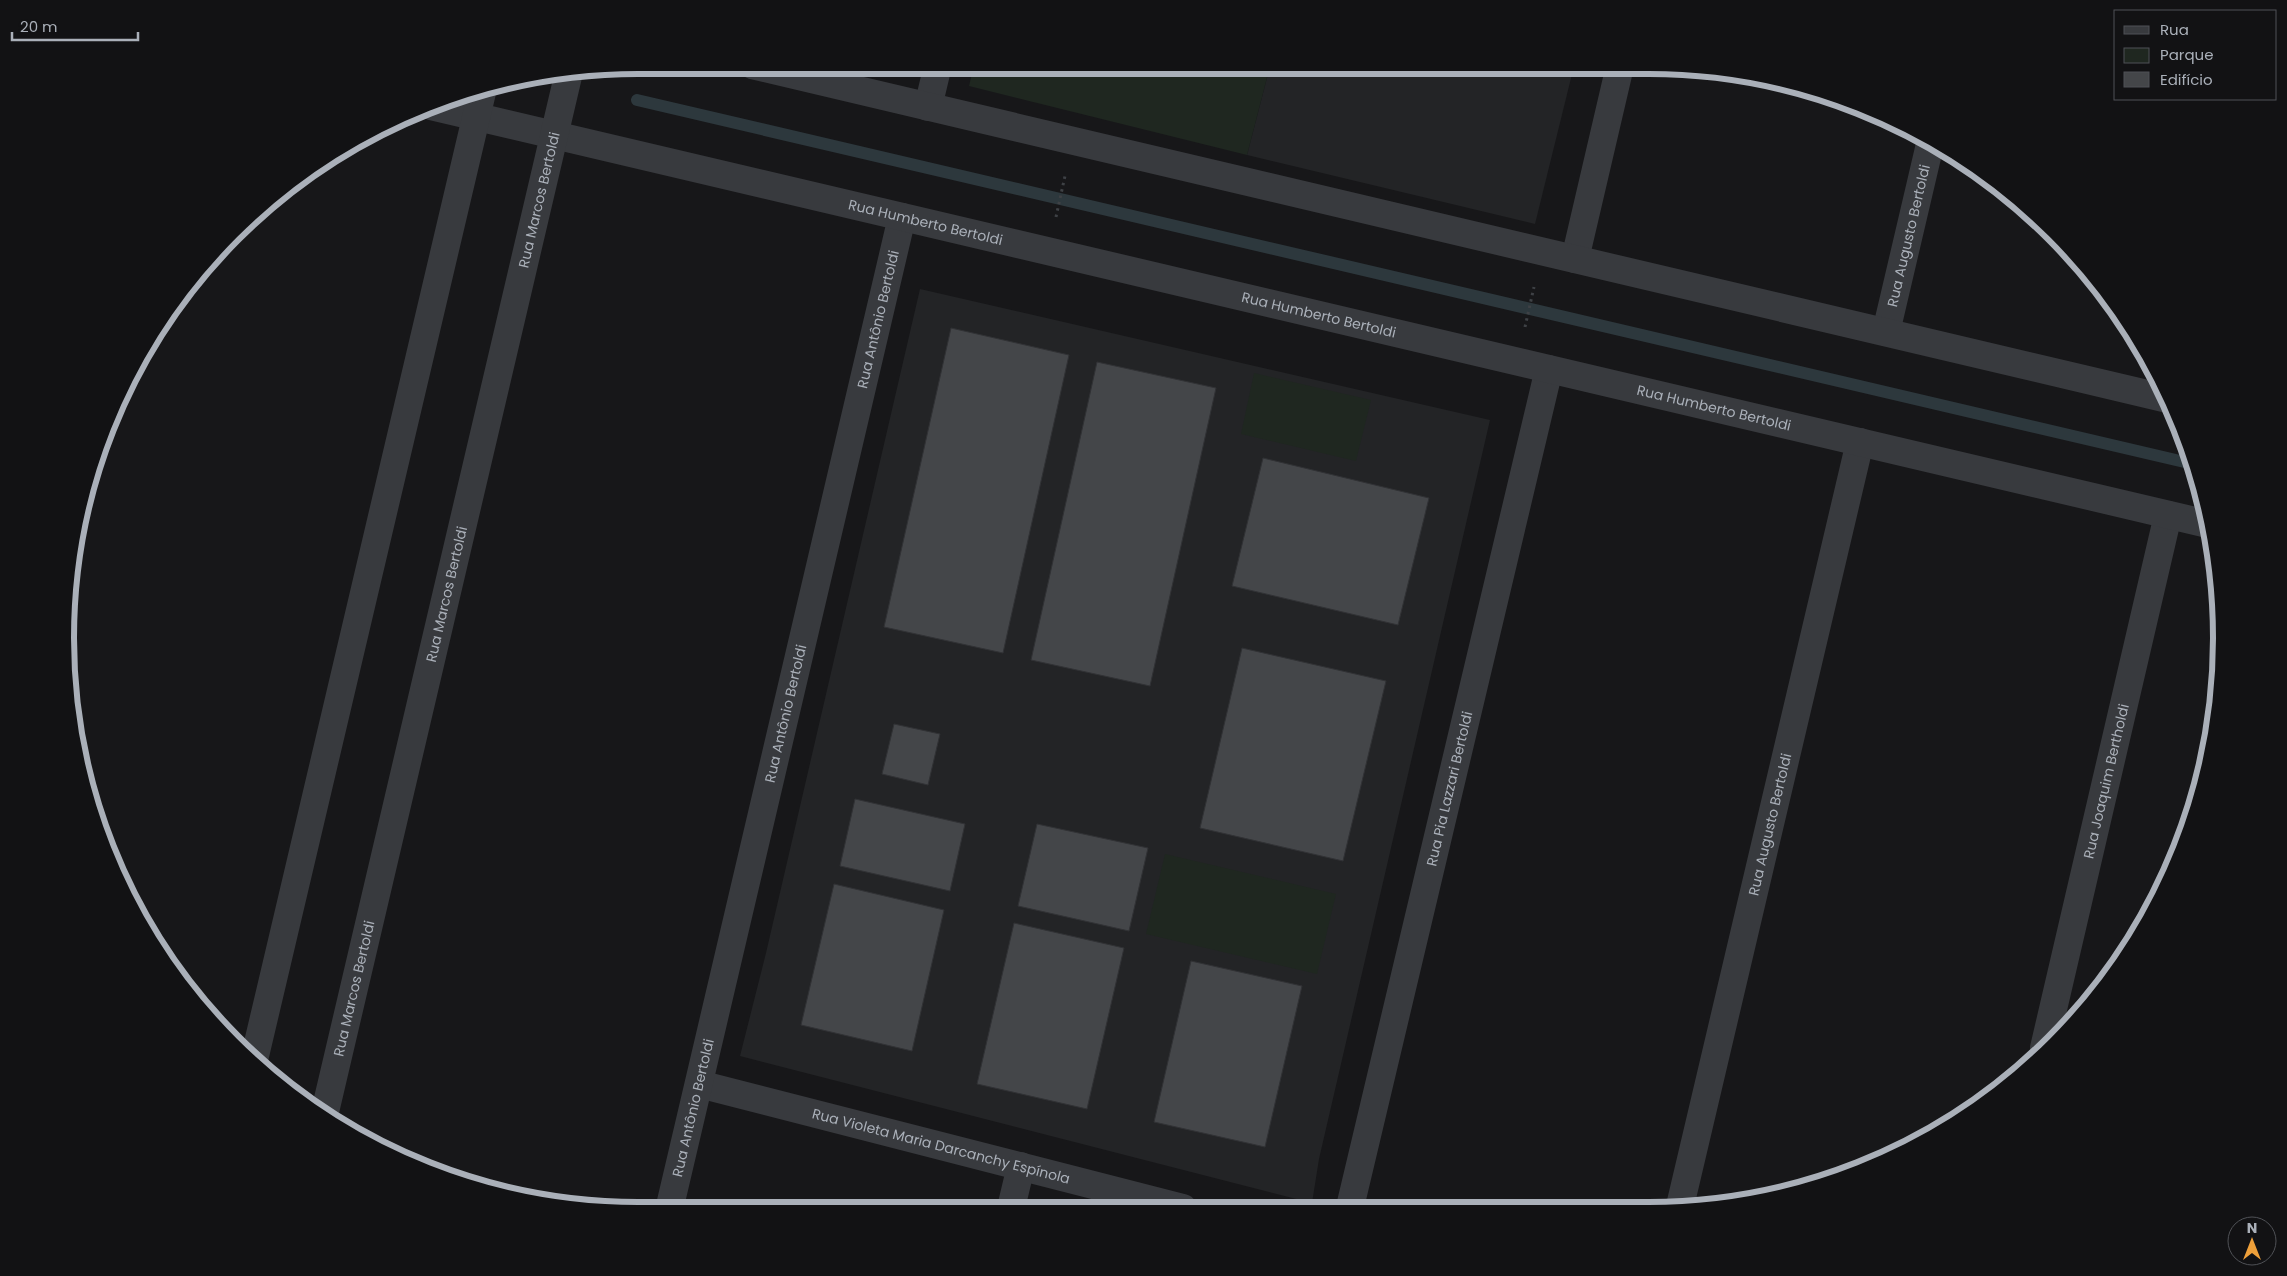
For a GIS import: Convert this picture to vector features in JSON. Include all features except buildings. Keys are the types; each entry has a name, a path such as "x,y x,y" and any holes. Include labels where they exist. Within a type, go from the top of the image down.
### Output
{"street":[{"path":"790,74 2159,397"},
{"path":"928,107 936,74"},
{"path":"1575,259 1618,74"},
{"name":"Rua Marcos Bertoldi","path":"326,1108 568,79"},
{"path":"256,1053 481,96"},
{"name":"Rua Humberto Bertoldi","path":"444,109 2201,522"},
{"name":"Rua Augusto Bertoldi","path":"1886,332 1929,148"},
{"name":"Rua Antônio Bertoldi","path":"671,1202 902,217"},
{"name":"Rua Pia Lazzari Bertoldi","path":"1351,1202 1549,369"},
{"name":"Rua Augusto Bertoldi","path":"1681,1201 1860,442"},
{"name":"Rua Joaquim Bertholdi","path":"2046,1039 2168,515"},
{"name":"Rua Violeta Maria Darcanchy Espínola","path":"699,1084 1160,1202"},
{"path":"1012,1202 1021,1166"}],"path":[{"path":"1049,252 1073,141"},
{"path":"1518,362 1542,252"}],"shaded area":[{"path":"1268,74 1572,74 1535,224 1247,155"},
{"path":"920,289 1490,420 1319,1159 1312,1202 740,1056 766,953"}],"green space":[{"path":"972,74 1268,74 1247,155 969,86"},
{"path":"1254,373 1371,400 1356,461 1241,434"},
{"path":"1165,854 1336,894 1317,974 1146,934"}],"waterway":[{"path":"637,100 2185,462"}]}
